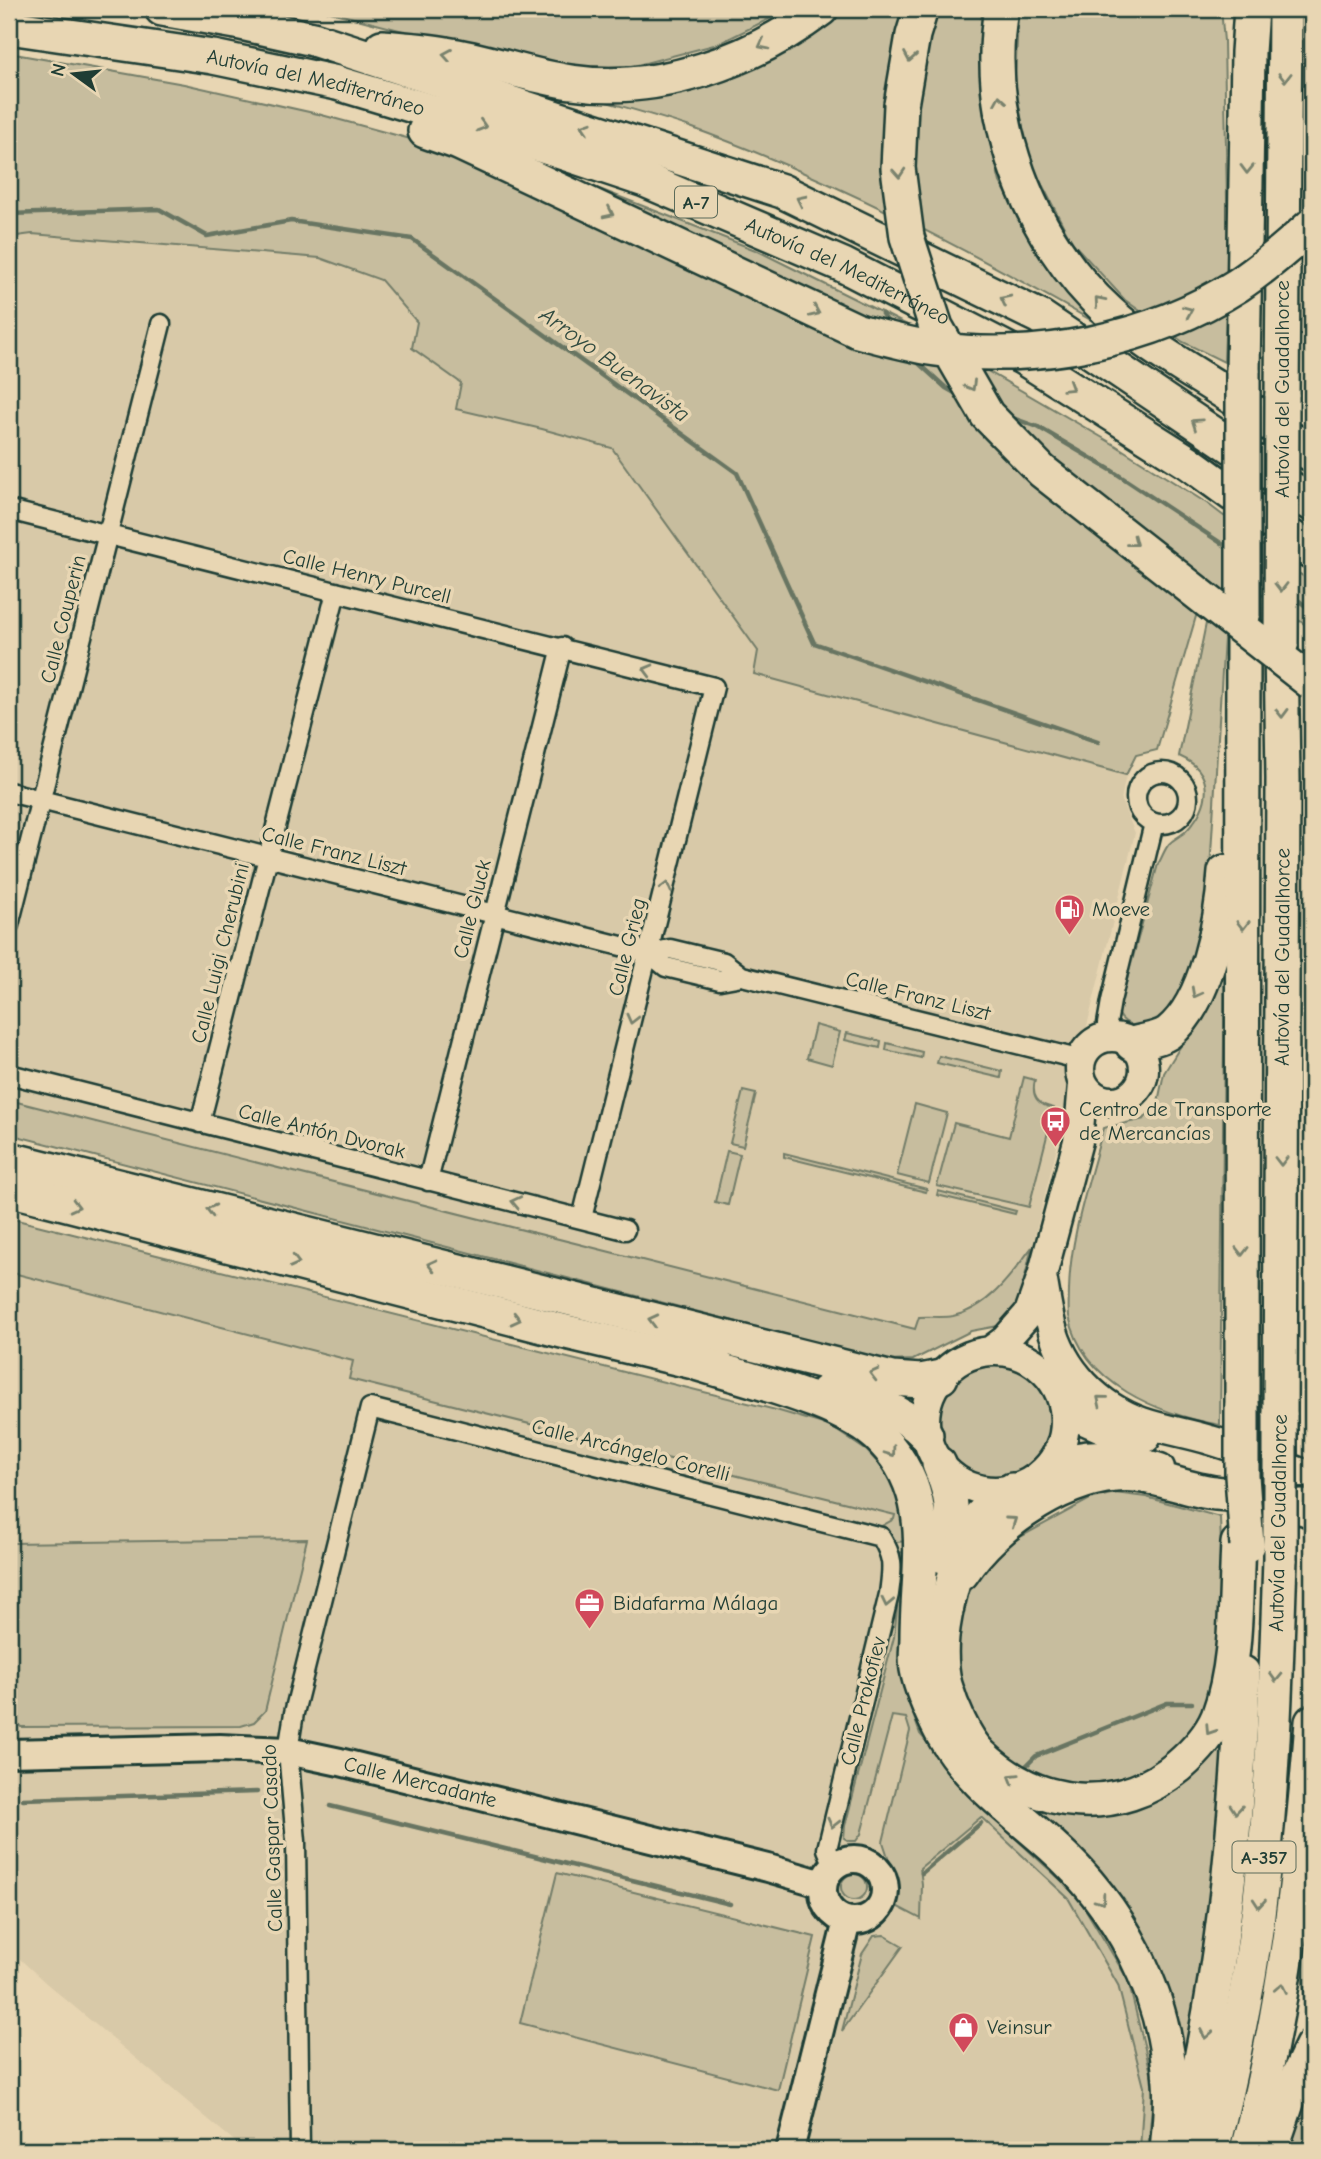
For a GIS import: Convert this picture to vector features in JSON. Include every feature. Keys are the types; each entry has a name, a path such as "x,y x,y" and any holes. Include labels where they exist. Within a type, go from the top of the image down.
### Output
{"highway":[{"name":"Autovía del Mediterráneo","path":"162,9 313,39 782,191 1040,317 1264,468 1312,504"},
{"path":"313,39 447,54 572,82 617,83 663,80 730,61 793,30 821,9"},
{"path":"921,9 901,105 898,168 907,237 936,327 988,415 1042,471 1312,683"},
{"path":"1001,9 997,80 1007,145 1032,210 1070,268 1108,311 1166,356 1249,408 1312,455"},
{"path":"1242,9 1248,52"},
{"path":"1012,1490 975,1520 965,1536 944,1614 941,1644 945,1684 959,1721 980,1754 1012,1779 1049,1796 1090,1801 1129,1794 1164,1779 1195,1752 1217,1718 1231,1670 1250,1485 1242,1406 1243,372 1251,9"},
{"name":"Autovía del Guadalhorce","path":"1212,2150 1233,2065 1258,1916 1271,1783 1280,1559 1285,9"},
{"name":"Autovía del Mediterráneo","path":"9,27 213,57 337,83 508,134 645,180 844,265 1022,357 1188,462 1312,552"},
{"path":"9,27 337,102 459,143 858,331 938,349 1001,352 1053,349 1124,334 1196,308 1236,286 1275,259 1312,225"},
{"path":"1122,1040 1167,1034 1183,1016 1205,976 1216,939 1223,899 1230,781 1244,710"},
{"path":"9,1160 892,1379 921,1381 941,1377"},
{"path":"9,1189 548,1327 888,1407 914,1422 932,1450 953,1503 926,1648 929,1704"},
{"path":"699,1364 849,1415 883,1440 905,1470 918,1503 922,1546 917,1668 929,1704 943,1735 973,1776 1055,1849 1089,1885 1120,1924 1147,1981 1163,2033 1170,2082 1167,2150"},
{"path":"944,1614 963,1572 982,1547 1009,1521 1072,1486 1101,1476 1137,1475 1215,1493 1250,1485"},
{"path":"1180,2150 1212,2002 1228,1896 1239,1784 1242,1544"},
{"name":"A-357","path":"1247,2150 1259,2106 1291,1938 1312,1722"},
{"path":"1271,2150 1292,2088 1312,2046"}],"main road":[{"path":"990,1351 1012,1334 1029,1313 1042,1276 1078,1141 1083,1072 1094,1044 1103,1038 1122,1040 1139,1052 1144,1062 1142,1083 1126,1099 1116,1101 1097,1098 1083,1072"},
{"path":"1078,1141 1092,1117 1116,1101"},
{"path":"1042,1276 1036,1332 1066,1418 1065,1436 1048,1469"},
{"path":"1042,1276 1051,1325 1059,1349 1079,1379 1101,1402 1144,1423 1212,1440 1307,1474"},
{"path":"1307,1474 1100,1427 1081,1419 1037,1364 1023,1356 1006,1352 990,1351 963,1359 941,1377 927,1405 925,1420 932,1450 953,1478 971,1488 992,1492 1012,1490 1031,1482 1048,1469 1077,1457 1097,1455 1250,1485 1309,1509"}],"street":[{"name":"Calle Couperin","path":"9,925 161,324"},
{"name":"Calle Henry Purcell","path":"9,510 714,687"},
{"name":"Calle Luigi Cherubini","path":"200,1123 336,592"},
{"name":"Calle Gluck","path":"428,1181 562,647"},
{"name":"Calle Grieg","path":"582,1218 714,687"},
{"name":"Calle Franz Liszt","path":"9,792 649,953 670,949 724,962 742,976 1083,1072"},
{"path":"1122,1040 1107,1024 1153,823"},
{"name":"Calle Antón Dvorak","path":"9,1074 625,1230"},
{"name":"Calle Arcángelo Corelli","path":"370,1408 880,1537"},
{"name":"Calle Gaspar Casado","path":"300,2150 296,1841 288,1751 294,1713 370,1408"},
{"name":"Calle Prokofiev","path":"829,1875 827,1849 889,1594 890,1552 880,1537"},
{"name":"Calle Mercadante","path":"9,1753 220,1748 288,1751 768,1868 829,1875"},
{"path":"843,1860 864,1860 873,1864 880,1872 884,1882 883,1902 868,1918 847,1921 838,1917 825,1903 829,1875 843,1860"},
{"path":"790,2150 847,1921"}],"shaded area":[{"path":"319,9 786,9 718,44 630,67 555,66"},
{"path":"833,9 904,9 909,155 934,9 982,9 983,113 1000,182 1042,255 1096,323 948,242 795,169 690,127 583,95"},
{"path":"1020,9 1221,9 1228,256 1224,362 1183,342 1125,300 1071,241 1028,157 1015,82"},
{"path":"9,53 184,84 318,114 429,144 522,162 758,251 915,329 1115,445 1208,504 1312,583 1312,629 1228,572 1208,903 1187,978 1162,1022 1132,1025 1126,1023 1118,1013 1158,864 1169,844 1194,821 1205,800 1204,780 1199,771 1179,756 1212,594 1204,589 1157,750 1136,755 1126,775 754,674 758,651 612,448 456,409 461,383 412,348 417,322 381,280 320,258 32,234 9,237"},
{"path":"32,234 320,258 381,280 417,322 412,348 461,383 542,429 612,448 758,651 754,674 1126,775 1121,800 1135,833 1032,1247 1009,1279 983,1302 954,1315 919,1317 916,1329 9,1100 9,237"},
{"path":"1225,939 1220,1425 1150,1404 1107,1378 1090,1361 1077,1340 1069,1316 1069,1306 1073,1249 1103,1128 1144,1119 1158,1102 1164,1073 1209,1000"},
{"path":"815,1025 840,1032 832,1065 807,1058"},
{"path":"847,1033 881,1041 880,1048 845,1040"},
{"path":"887,1043 922,1052 921,1058 886,1050"},
{"path":"939,1056 1002,1071 1001,1078 937,1063"},
{"path":"1024,1077 1035,1080 1034,1091 1039,1102 1054,1108 1029,1207 937,1186 954,1123 1009,1137"},
{"path":"743,1091 756,1094 743,1146 730,1143"},
{"path":"9,1100 915,1329 919,1317 953,1316 978,1306 998,1289 1032,1247 1020,1298 1011,1315 998,1326 971,1331 913,1360 889,1361 9,1134"},
{"path":"915,1104 947,1113 929,1183 897,1175"},
{"path":"727,1151 740,1154 728,1205 715,1202"},
{"path":"784,1153 927,1189 926,1192 784,1157"},
{"path":"938,1191 1016,1211 1015,1214 937,1195"},
{"path":"9,1218 776,1410 830,1426 867,1451 889,1475 902,1500 908,1541 896,1542 880,1527 894,1519 895,1515 349,1379 353,1361 9,1272"},
{"path":"9,1272 354,1361 350,1379 904,1516 906,1553 899,1633 906,1718 910,1731 883,1842 920,1868 981,1817 1068,1898 1118,1985 1144,2087 1140,2150 248,2150 239,2145 9,1949"},
{"path":"996,1365 1018,1369 1037,1382 1050,1401 1054,1423 1050,1445 1037,1464 1018,1477 996,1481 974,1477 955,1464 942,1445 938,1423 942,1401 955,1382 974,1369"},
{"path":"1115,1493 1146,1497 1220,1517 1223,1605 1220,1667 1203,1718 1167,1759 1119,1783 1064,1785 1014,1765 975,1726 953,1657 963,1603 981,1571 1006,1546 1022,1536 1090,1499"},
{"path":"307,1539 265,1711 254,1722 241,1726 21,1727 10,1717 9,1543"},
{"path":"899,1552 906,1553 899,1633 901,1669 920,1734 990,1815 1077,1895 1128,1980 1154,2085 1148,2150 1140,2150 1144,2087 1118,1985 1068,1898 981,1817 920,1868 921,1919 896,1906 897,1884 883,1842 910,1731 906,1718 892,1716 861,1834 856,1841 844,1838 894,1637 899,1590"},
{"path":"1227,1740 1210,1945 1184,2068 1173,2006 1130,1910 1074,1846 1028,1805 1076,1815 1141,1803 1179,1785 1197,1772"},
{"path":"557,1873 815,1937 778,2090 520,2023"},
{"path":"854,1874 863,1878 867,1887 863,1896 854,1900 845,1896 841,1887 845,1878"},
{"path":"1312,1900 1312,2000 1306,2015 1302,1969"},
{"path":"884,1935 903,1946 842,2031 862,1954 874,1936"},
{"path":"1312,2082 1312,2150 1285,2150"}],"waterway":[{"name":"Arroyo Buenavista","path":"9,214 159,209 207,236 291,221 412,239 737,473 814,643 1098,742"},
{"path":"882,314 890,325"},
{"path":"913,358 946,388 960,396"},
{"path":"1010,417 1038,427 1111,470 1230,549"},
{"path":"1293,596 1312,611"},
{"path":"1026,1766 1036,1756 1167,1703 1192,1703"},
{"path":"23,1799 257,1792"},
{"path":"330,1806 730,1904"},
{"path":"922,1873 981,1823"}],"place":[{"name":"Moeve","path":"1069,936"},
{"name":"Centro de Transporte de Mercancías","path":"1056,1148"},
{"name":"Bidafarma Málaga","path":"590,1630"},
{"name":"Veinsur","path":"964,2054"}]}
